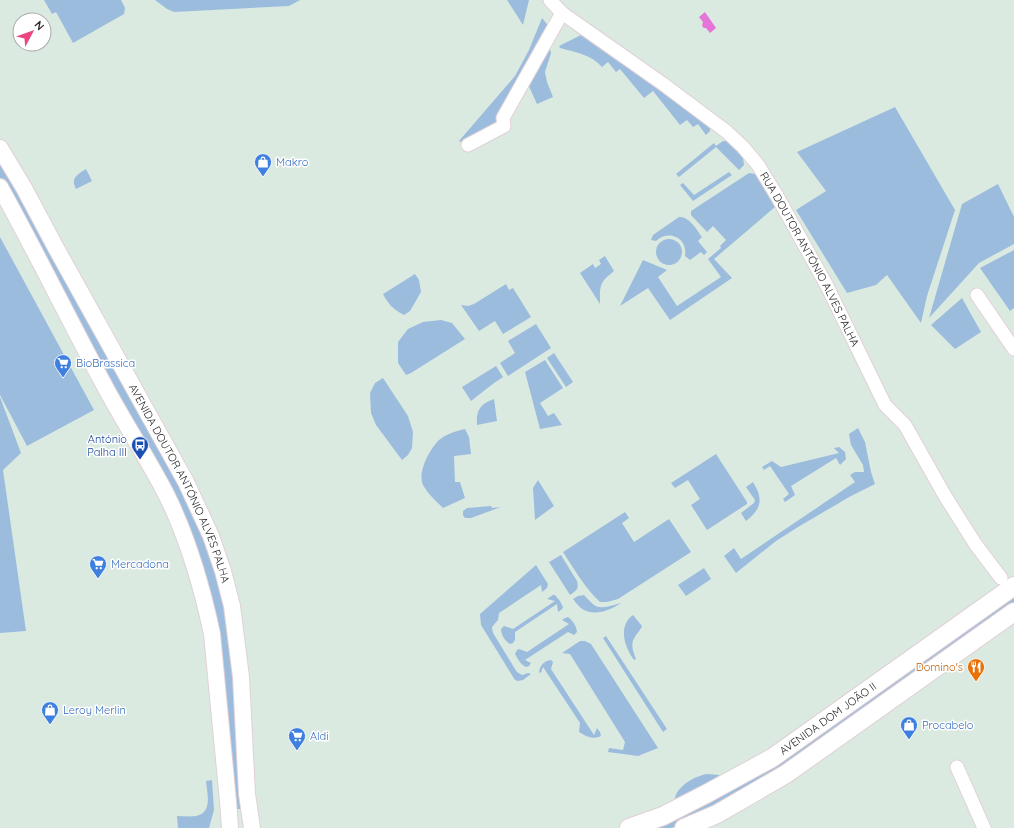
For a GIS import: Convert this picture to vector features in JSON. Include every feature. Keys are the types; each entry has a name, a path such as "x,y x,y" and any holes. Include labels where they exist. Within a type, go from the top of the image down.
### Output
{"main road":[{"name":"AVENIDA DOM JOÃO II","path":"629,828 663,816 772,758 1007,582"},
{"name":"AVENIDA DOM JOÃO II","path":"684,828 718,814 786,774 1014,612"}],"street":[{"name":"RUA DOUTOR ANTÓNIO ALVES PALHA","path":"550,0 562,13 663,84 727,132 743,147 758,165 819,272 885,405 905,425 945,496 976,545 1007,582"},
{"path":"468,145 504,126 503,118 562,13"},
{"name":"AVENIDA DOUTOR ANTÓNIO ALVES PALHA","path":"0,148 24,188 186,482 211,536 224,571 232,606 238,645 247,794 252,828"},
{"name":"AVENIDA DOUTOR ANTÓNIO ALVES PALHA","path":"0,187 107,391 167,496 188,546 207,609 212,634 230,828"},
{"path":"977,295 1009,331 1014,349"},
{"path":"957,767 984,828"}],"shaded area":[{"path":"44,0 121,0 125,8 124,14 73,43 56,12 52,14"},
{"path":"155,0 300,0 289,6 174,12 167,9"},
{"path":"507,0 529,0 523,25"},
{"path":"705,12 716,28 710,33 702,26 703,22 699,17"},
{"path":"542,18 550,28 498,123 489,129 476,133 463,143 459,141 515,76 529,50"},
{"path":"583,34 707,124 710,131 706,135 698,124 693,127 687,120 680,125 653,91 644,98 620,69 616,72 608,62 602,67 588,57 560,48 559,46"},
{"path":"550,49 551,53 545,72 553,97 537,104 526,80 541,54"},
{"path":"895,107 955,210 927,296 921,323 887,275 876,285 847,293 796,210 826,191 797,152"},
{"path":"723,141 727,141 743,158 744,165 739,170 716,147 679,177 676,174 714,143 716,146"},
{"path":"0,160 180,487 196,519 210,555 222,595 232,655 243,809 236,809 219,627 212,596 189,527 0,178"},
{"path":"86,169 92,181 76,189 74,179"},
{"path":"729,172 732,175 693,201 680,185 683,183 694,195"},
{"path":"749,173 755,174 775,207 714,259 732,278 670,320 648,288 620,306 643,260 667,270 658,277 677,306 721,277 708,259 721,248 720,246 726,240 713,226 707,232 691,215 691,211"},
{"path":"998,184 1014,217 1014,244 979,263 929,318 962,204"},
{"path":"679,217 683,217 689,221 702,237 698,241 707,252 704,255 701,252 690,260 685,256 684,244 676,237 666,236 661,237 656,241 651,240 653,235"},
{"path":"0,237 94,410 27,446 0,395"},
{"path":"669,239 678,243 682,252 678,261 669,265 660,261 656,252 660,243"},
{"path":"1014,250 1014,308 1010,311 980,268"},
{"path":"605,256 614,271 601,285 600,304 580,273 593,264 595,268 601,264 599,260"},
{"path":"415,274 419,280 421,292 410,311 404,315 397,311 387,301 383,294"},
{"path":"506,284 509,290 513,288 531,317 503,334 495,321 479,331 461,305 468,306 474,304"},
{"path":"962,298 981,332 955,349 931,325"},
{"path":"441,320 452,323 465,339 406,375 398,363 398,342 408,329 423,322"},
{"path":"536,324 551,348 508,376 500,363 515,353 508,341"},
{"path":"554,353 573,382 566,387 547,358"},
{"path":"545,360 563,388 540,403 548,416 554,413 562,425 540,429 525,372"},
{"path":"496,366 503,377 471,401 462,387"},
{"path":"383,378 408,416 413,432 412,448 408,455 402,460 376,425 371,413 370,393 375,383"},
{"path":"0,397 21,453 3,470 26,631 0,633"},
{"path":"494,399 497,421 477,425 477,415 480,408 485,403"},
{"path":"858,428 865,442 875,484 851,496 776,541 736,573 724,556 734,548 741,559 855,482 850,475 855,472 864,472 863,465 851,445 849,434"},
{"path":"465,429 469,437 471,454 454,456 455,482 460,482 465,498 443,508 423,485 423,467 428,455 439,440 451,433"},
{"path":"839,447 845,452 846,459 840,465 836,458 791,486 795,495 785,502 783,499 789,494 770,466 764,470 762,467 772,461 781,467 839,453 834,448"},
{"path":"716,454 747,504 707,530 691,505 700,499 688,480 675,488 671,483"},
{"path":"538,480 554,506 535,520 533,488"},
{"path":"753,482 760,499 758,508 746,521 741,513 754,503 755,500 746,487"},
{"path":"491,506 492,508 501,507 471,518 465,518 463,515 463,511 467,508"},
{"path":"625,512 629,518 622,523 634,542 669,519 691,552 618,599 600,602 585,585 563,552"},
{"path":"561,555 577,581 577,589 570,595 549,562"},
{"path":"536,565 548,584 547,588 542,592 541,585 499,613 498,620 492,627 493,633 517,672 522,675 528,673 531,674 523,680 518,681 515,680 481,625 480,614"},
{"path":"704,568 711,579 686,596 678,585"},
{"path":"1014,592 1014,604 776,773 677,826 671,828 647,828"},
{"path":"555,595 560,601 563,607 562,609 558,612 557,604 515,632 515,640 513,643 510,644 506,641 501,631 504,626 513,629 555,601 547,599"},
{"path":"584,595 593,604 600,607 607,607 621,603 613,608 603,611 589,612 581,608 573,599"},
{"path":"633,615 642,626 633,640 632,645 636,659 634,660 625,643 624,636 625,625"},
{"path":"568,617 576,627 577,632 574,635 568,632 525,660 531,663 529,666 526,667 519,661 515,654 517,650 519,649 527,652 569,624 562,620"},
{"path":"606,636 667,729 663,732 603,638"},
{"path":"580,641 585,641 591,644 658,748 638,756 608,752 609,748 623,750 625,742 570,654 562,653"},
{"path":"551,660 553,662 551,669 594,735 597,728 601,736 592,738 579,732 580,723 543,667 541,673 539,672 540,667 546,661"},
{"path":"708,774 719,775 723,778 675,800 678,791 687,782"},
{"path":"212,780 214,810 209,828 178,828 177,816 196,816 205,811 208,802 206,781"}],"place":[{"name":"Makro","path":"263,177"},
{"name":"BioBrassica","path":"63,378"},
{"name":"António Palha III","path":"140,460"},
{"name":"Mercadona","path":"98,579"},
{"name":"Domino's","path":"976,682"},
{"name":"Leroy Merlin","path":"50,725"},
{"name":"Procabelo","path":"909,740"},
{"name":"Aldi","path":"297,751"}]}
